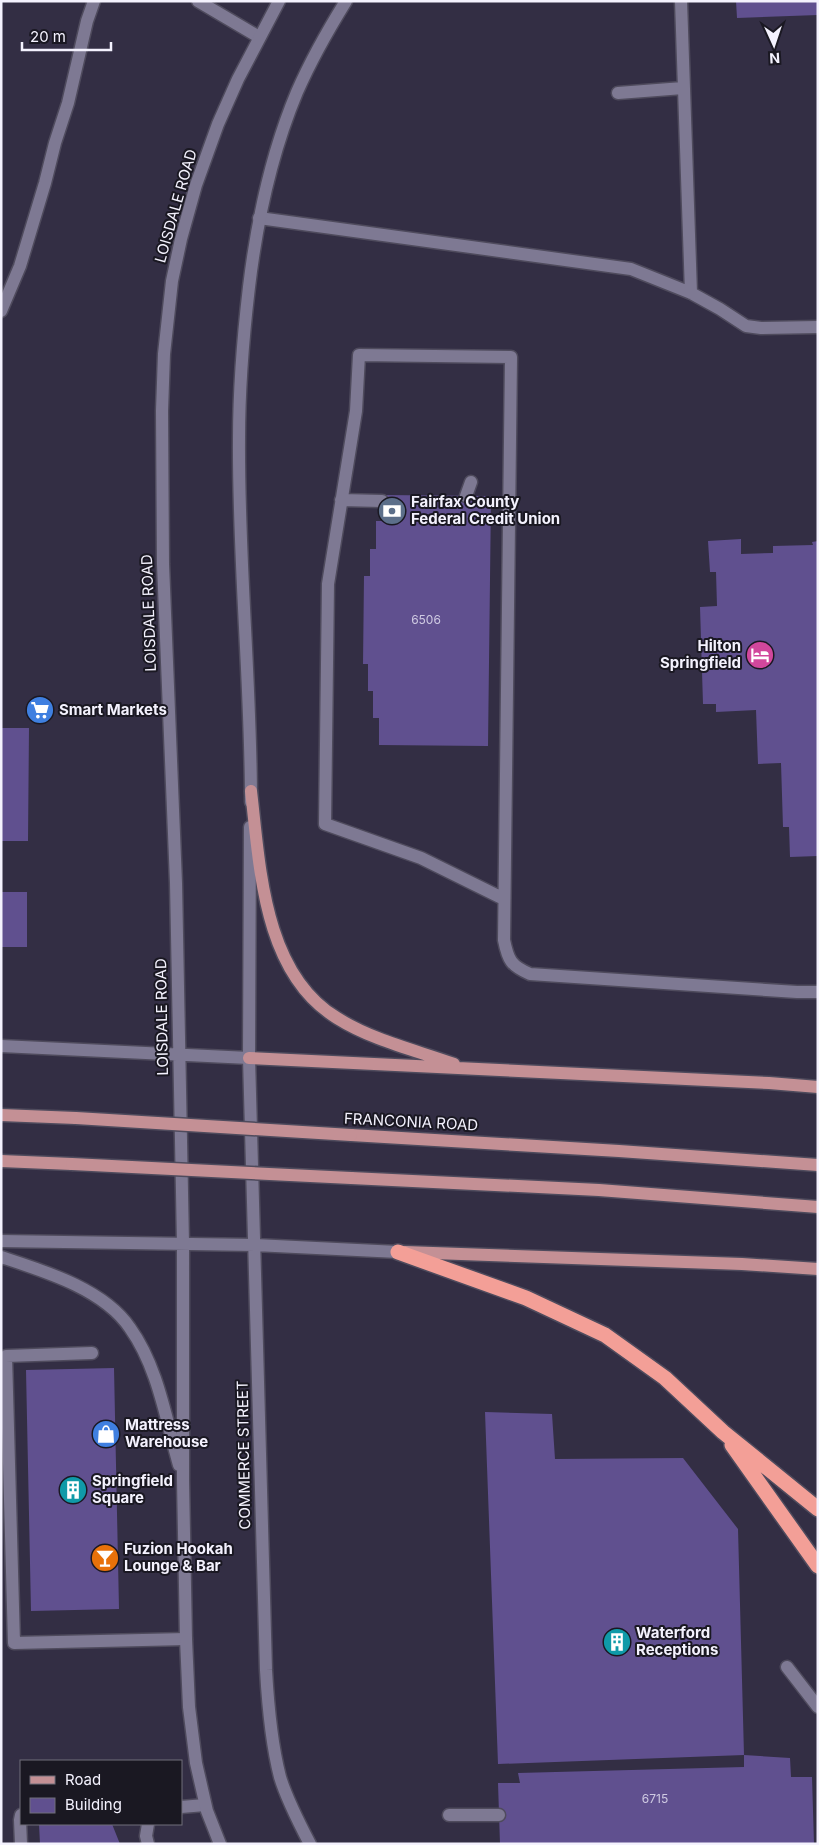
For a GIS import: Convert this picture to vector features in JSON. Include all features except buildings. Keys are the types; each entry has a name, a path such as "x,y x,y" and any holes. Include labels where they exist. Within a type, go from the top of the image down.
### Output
{"highway":[{"path":"398,1252 526,1298 605,1334 665,1378 723,1432 818,1508"},
{"path":"723,1432 818,1566"}],"main road":[{"path":"1,311 20,266 46,183 55,143 68,103 87,20 94,1"},
{"path":"198,1 259,37"},
{"name":"LOISDALE ROAD","path":"183,1244 176,883 163,564 162,411 164,354 172,281 181,238 196,185 218,124 259,37 279,1"},
{"path":"249,1058 251,790 238,440 240,374 259,218 274,161 297,92 325,35 346,1"},
{"path":"681,1 691,293"},
{"path":"618,92 683,88"},
{"path":"259,218 606,264 631,269 691,293 746,326 761,328 818,327"},
{"path":"504,899 421,858 325,824 328,584 356,411 359,355 511,357 504,899 504,940 510,961 517,968 530,974 818,992"},
{"path":"466,496 471,482"},
{"path":"341,500 382,501"},
{"path":"251,790 261,875 268,911 278,942 294,975 303,987 324,1009 361,1032 468,1069"},
{"path":"1,1046 769,1083 818,1087"},
{"name":"COMMERCE STREET","path":"249,1058 268,1710 281,1778 310,1844"},
{"name":"FRANCONIA ROAD","path":"1,1115 619,1151 818,1165"},
{"path":"1,1161 609,1191 818,1207"},
{"path":"1,1241 255,1245 742,1264 818,1269"},
{"path":"183,1244 183,1480 189,1707 196,1763 205,1805 220,1844"},
{"path":"1,1257 47,1272 82,1288 112,1309 130,1327 144,1352 155,1381 183,1480"},
{"path":"92,1354 6,1356 14,1643 186,1638"},
{"path":"787,1667 818,1707"},
{"path":"182,1807 205,1805"},
{"path":"449,1816 499,1815"},
{"path":"20,1825 20,1844"},
{"path":"148,1825 146,1836 148,1844"}],"place":[{"name":"Fairfax County Federal Credit Union","path":"392,511"},
{"name":"Hilton Springfield","path":"760,655"},
{"name":"Smart Markets","path":"40,710"},
{"name":"Mattress Warehouse","path":"106,1434"},
{"name":"Springfield Square","path":"73,1490"},
{"name":"Fuzion Hookah Lounge & Bar","path":"105,1558"},
{"name":"Waterford Receptions","path":"617,1642"}]}
